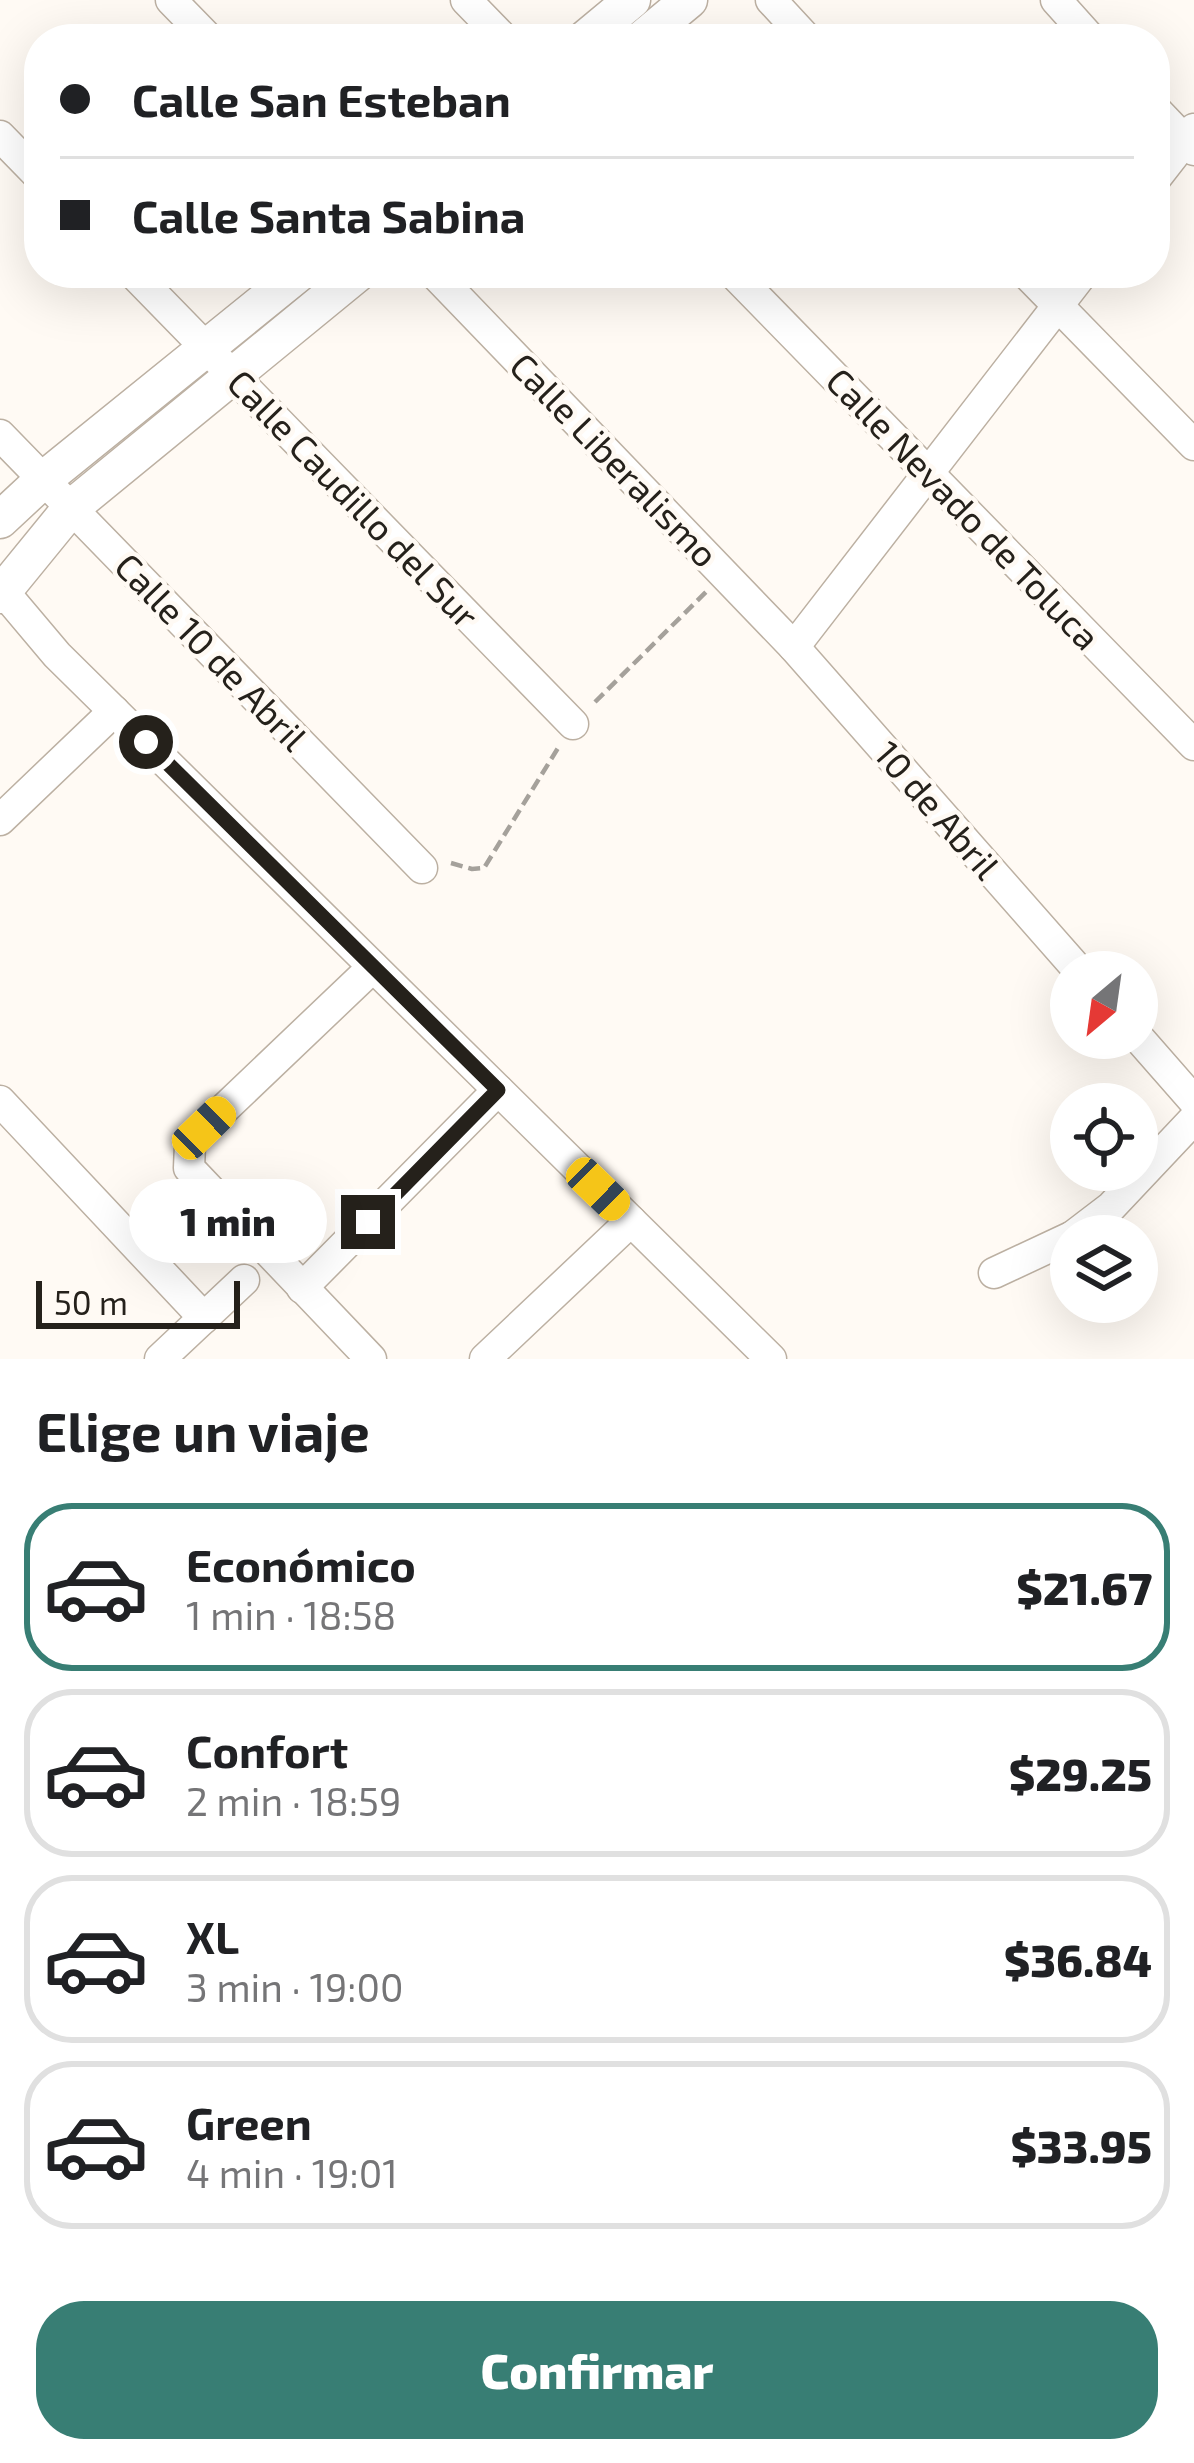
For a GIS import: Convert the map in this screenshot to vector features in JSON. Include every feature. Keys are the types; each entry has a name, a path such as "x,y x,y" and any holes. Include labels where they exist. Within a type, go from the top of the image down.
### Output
{"street":[{"path":"171,0 194,24"},
{"path":"466,0 489,24"},
{"path":"603,24 632,0"},
{"path":"660,24 688,0"},
{"path":"771,0 793,24"},
{"path":"1056,0 1078,24"},
{"path":"0,136 24,161"},
{"path":"1170,163 1191,140"},
{"name":"Calle Caudillo del Sur","path":"148,288 573,724"},
{"path":"285,288 219,361 70,508 2,593 57,655 632,1221 759,1355"},
{"path":"0,520 44,480 334,288"},
{"name":"Calle Liberalismo","path":"448,288 794,647"},
{"name":"Calle Nevado de Toluca","path":"748,288 1194,745"},
{"path":"1040,288 1194,445"},
{"path":"794,647 1071,288"},
{"name":"Calle 10 de Abril","path":"0,435 422,868"},
{"name":"10 de Abril","path":"794,647 1062,951"},
{"path":"0,820 113,711"},
{"path":"371,1359 189,1168 190,1145 373,967"},
{"path":"1157,1059 1194,1101"},
{"path":"302,1288 498,1090"},
{"path":"0,1101 204,1318"},
{"path":"1101,1215 1194,1119"},
{"path":"485,1359 632,1221"},
{"path":"994,1273 1050,1247"},
{"path":"160,1359 244,1280"}],"route":[{"path":"146,742 498,1090 368,1222"}]}
